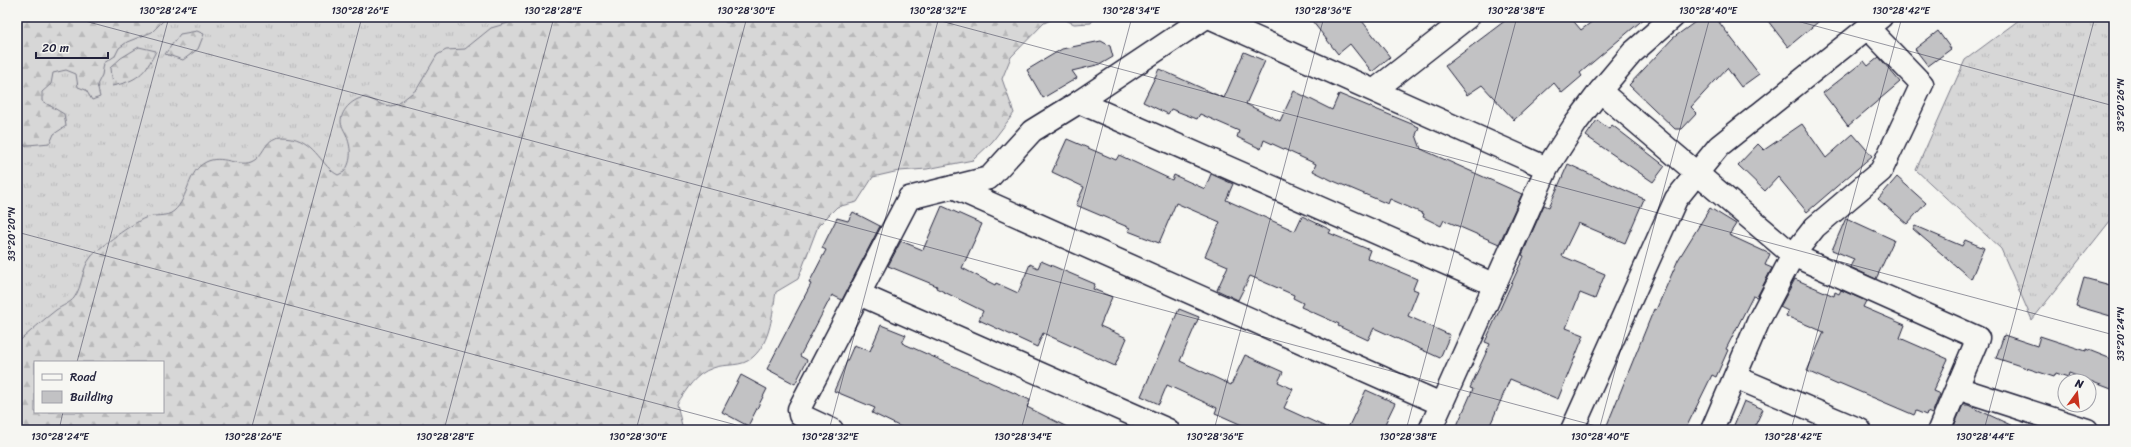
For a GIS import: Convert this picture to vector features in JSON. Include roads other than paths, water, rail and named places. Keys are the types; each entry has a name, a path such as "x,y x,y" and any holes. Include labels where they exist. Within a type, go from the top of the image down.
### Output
{"street":[{"path":"832,430 800,415 798,409 909,198 989,178 1032,131 1079,102 1208,17 1375,90 1547,168"},
{"path":"1375,90 1468,17"},
{"path":"1430,430 1547,168 1576,122 1600,91 1632,53 1673,17"},
{"path":"1572,430 1676,199 1719,146 1875,22 1922,84 1882,171 1815,227 1793,255 1759,320 1712,430"},
{"path":"1600,91 1793,255 1978,338 1939,430"},
{"path":"1079,102 1495,285"},
{"path":"953,187 1441,404"},
{"path":"859,294 1168,430"},
{"path":"1735,376 1860,430"},
{"path":"1957,388 2087,430"}]}
